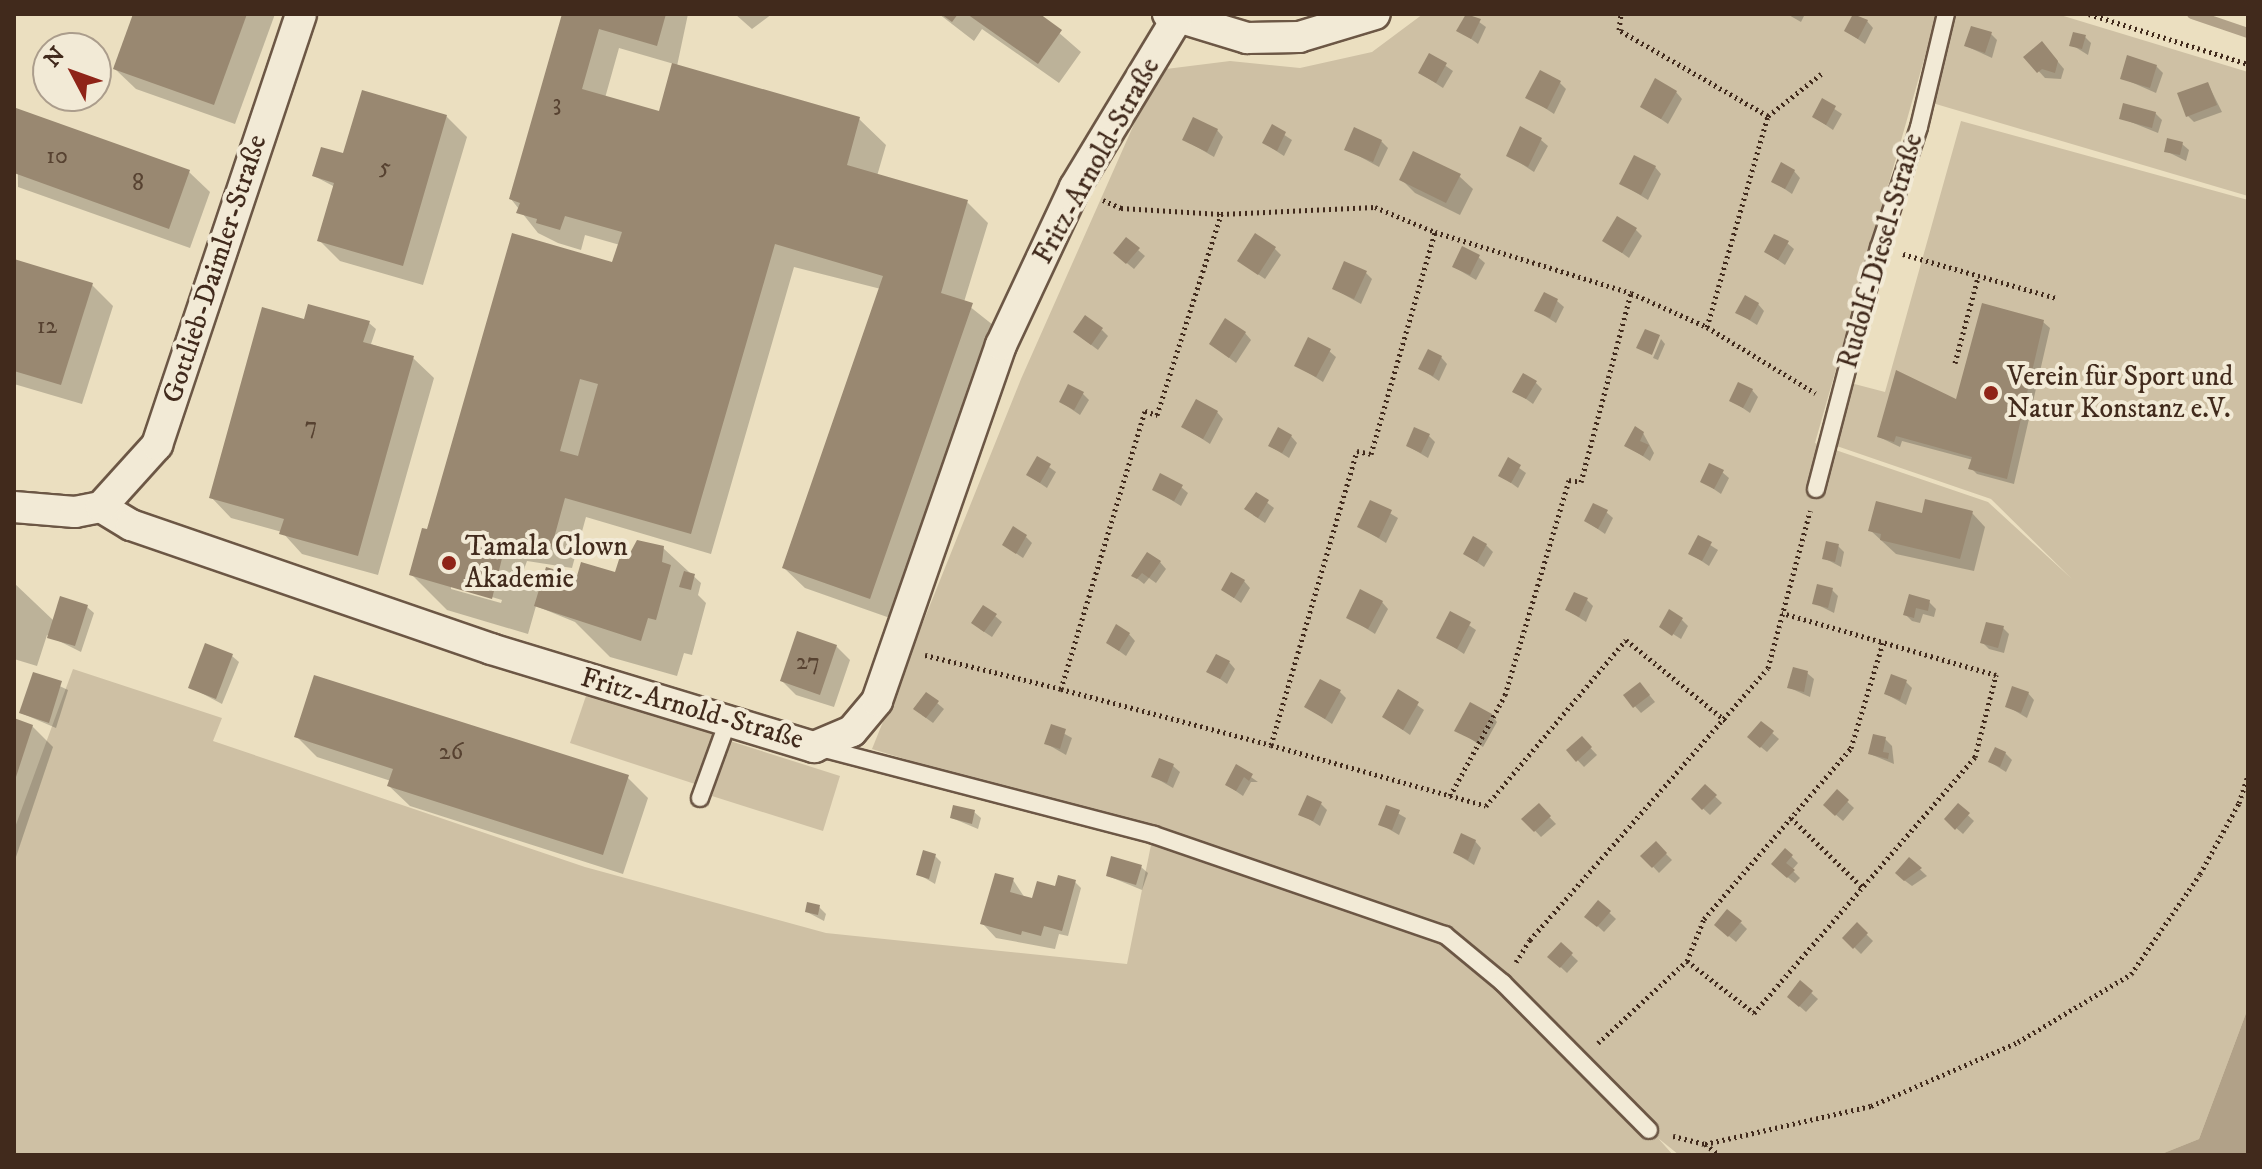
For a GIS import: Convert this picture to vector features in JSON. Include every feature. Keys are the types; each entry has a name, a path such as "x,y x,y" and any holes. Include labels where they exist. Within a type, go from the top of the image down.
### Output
{"street":[{"name":"Gottlieb-Daimler-Straße","path":"101,507 157,445 301,14"},
{"path":"1172,17 1247,38 1299,37 1375,14"},
{"name":"Fritz-Arnold-Straße","path":"101,507 131,525 449,635 814,747 852,731 877,701 1001,345 1075,187 1172,17"},
{"path":"14,507 75,512 101,507"}],"lane":[{"name":"Rudolf-Diesel-Straße","path":"1816,489 1879,248 1919,127 1946,14"},
{"path":"700,798 728,721"},
{"path":"814,747 1154,835 1445,935 1503,983 1649,1130"}],"path":[{"path":"1621,14 1619,30 1768,116"},
{"path":"2089,14 2248,64"},
{"path":"1707,327 1768,116 1821,74"},
{"path":"1075,187 1121,208 1221,214 1375,207 1435,232 1631,293 1707,327 1837,407"},
{"path":"1061,689 1145,411 1157,415 1221,214"},
{"path":"1271,745 1357,451 1371,454 1435,232"},
{"path":"1879,248 2056,298"},
{"path":"1955,363 1978,277"},
{"path":"1450,796 1505,695 1569,480 1581,482 1631,293"},
{"path":"1503,983 1530,940 1726,721 1768,668 1816,489"},
{"path":"1687,961 1754,1013 1975,757 1996,675 1782,613"},
{"path":"894,647 1271,745 1486,806 1626,640 1726,721"},
{"path":"1579,1060 1687,961 1704,919 1851,748 1883,643"},
{"path":"1705,1144 1871,1106 2018,1042 2131,974 2200,874 2239,803 2248,776"},
{"path":"1791,818 1862,887"},
{"path":"1649,1130 1705,1144 1719,1155"}],"shaded area":[{"path":"1423,14 1937,14 1815,443 1988,502 2072,579 1991,499 1828,443 1843,381 1885,392 1961,121 2248,200 2248,1008 2199,1139 2159,1155 1679,1155 1658,1138 1673,1155 14,1155 14,830 73,669 222,718 213,741 585,867 826,933 1127,964 1153,835 872,749 1021,379 1158,70 1230,61 1300,68 1372,52"},
{"path":"1956,14 2057,14 2248,72 2248,196 1929,102"},
{"path":"587,693 715,735 698,785 570,743"},
{"path":"730,741 840,776 823,831 712,796"},
{"path":"2248,1008 2248,1155 2159,1155 2199,1139"}],"building":[{"path":"133,14 247,14 214,105 113,69"},
{"path":"562,14 666,14 657,46 599,29 582,89 659,111 672,63 860,117 847,165 968,200 941,293 973,303 870,599 782,568 883,276 775,244 691,534 565,498 551,549 506,542 492,599 409,575 422,528 427,529 512,233 612,262 622,232 565,216 560,230 536,223 537,219 516,213 520,203 509,199","holes":["580,379 598,384 578,456 560,451"]},
{"path":"941,14 958,14 952,22"},
{"path":"967,14 1040,14 1062,30 1038,64"},
{"path":"1466,14 1481,19 1471,39 1456,31"},
{"path":"1853,14 1868,20 1858,39 1844,31"},
{"path":"1971,26 1992,32 1985,53 1964,46"},
{"path":"2073,32 2086,35 2082,49 2069,46"},
{"path":"2042,41 2058,61 2055,73 2042,69 2037,73 2023,57"},
{"path":"1429,53 1447,63 1436,83 1418,73"},
{"path":"2127,55 2157,65 2150,88 2120,79"},
{"path":"1540,70 1561,81 1547,109 1525,98"},
{"path":"1655,78 1677,91 1661,119 1640,107"},
{"path":"2208,82 2217,105 2186,117 2177,93"},
{"path":"362,90 447,115 403,266 317,241 334,183 312,176 321,147 343,153"},
{"path":"1822,98 1836,106 1826,125 1812,117"},
{"path":"2123,103 2156,112 2152,128 2119,119"},
{"path":"16,108 190,170 169,229 14,173"},
{"path":"1193,117 1218,129 1207,152 1182,140"},
{"path":"1272,124 1286,132 1277,151 1262,143"},
{"path":"1520,126 1542,138 1528,167 1506,156"},
{"path":"1354,127 1382,140 1373,162 1344,150"},
{"path":"2167,138 2183,142 2180,155 2164,152"},
{"path":"1413,151 1461,174 1446,203 1399,180"},
{"path":"1634,155 1656,166 1641,195 1619,184"},
{"path":"1781,162 1795,170 1785,189 1771,182"},
{"path":"1617,216 1637,228 1622,253 1602,241"},
{"path":"1255,233 1276,247 1258,275 1237,261"},
{"path":"1774,234 1789,241 1778,260 1764,252"},
{"path":"1126,237 1140,248 1126,264 1113,253"},
{"path":"1462,246 1480,255 1470,275 1452,267"},
{"path":"14,259 93,283 61,385 14,371"},
{"path":"1344,261 1367,271 1354,299 1332,289"},
{"path":"1544,292 1558,299 1550,318 1534,311"},
{"path":"1745,295 1759,303 1750,320 1735,313"},
{"name":"Verein für Sport und Natur Konstanz e.V.","path":"1982,303 2044,320 2007,479 1968,469 1972,457 1896,436 1894,442 1877,437 1896,370 1956,399"},
{"path":"308,304 370,321 363,342 414,356 358,556 279,534 284,519 209,498 262,307 304,319"},
{"path":"1085,315 1103,328 1091,345 1073,332"},
{"path":"1225,318 1246,332 1229,358 1209,344"},
{"path":"1645,329 1660,335 1652,355 1636,348"},
{"path":"1308,337 1331,349 1316,377 1294,366"},
{"path":"1428,349 1442,356 1433,376 1418,369"},
{"path":"1523,373 1537,381 1526,399 1512,392"},
{"path":"1738,382 1753,389 1743,408 1729,401"},
{"path":"1068,384 1084,392 1074,410 1059,402"},
{"path":"1196,399 1218,411 1203,439 1181,427"},
{"path":"1635,426 1644,432 1640,441 1649,445 1643,456 1624,446"},
{"path":"1278,427 1292,435 1282,453 1268,446"},
{"path":"1414,427 1430,434 1421,453 1406,446"},
{"path":"1037,456 1051,464 1040,483 1026,475"},
{"path":"1508,457 1521,465 1511,483 1498,476"},
{"path":"1709,463 1724,470 1714,489 1700,482"},
{"path":"1160,473 1183,485 1174,501 1152,490"},
{"path":"1256,492 1269,500 1258,518 1244,509"},
{"path":"1925,499 1973,511 1960,559 1880,540 1881,534 1868,531 1876,501 1922,513"},
{"path":"1370,500 1392,510 1379,538 1357,527"},
{"path":"1593,503 1608,510 1598,529 1584,521"},
{"path":"1013,526 1027,535 1016,554 1002,545"},
{"path":"1698,535 1712,542 1702,561 1688,554"},
{"path":"1473,536 1487,544 1477,562 1463,554"},
{"path":"637,540 664,546 662,562 671,565 656,620 648,618 641,641 534,606 546,567 577,576 581,562 615,572 622,550 630,553"},
{"path":"1826,541 1839,544 1835,562 1822,559"},
{"path":"1147,552 1161,561 1149,578 1142,573 1137,579 1131,576"},
{"path":"684,571 695,574 691,590 679,587"},
{"path":"1231,572 1245,580 1234,598 1221,590"},
{"path":"1817,584 1833,588 1828,608 1812,604"},
{"path":"1360,589 1383,601 1368,629 1346,618"},
{"path":"1574,592 1588,598 1579,617 1565,610"},
{"path":"1909,594 1930,600 1928,611 1916,608 1914,618 1903,615"},
{"path":"60,596 88,605 75,646 47,638"},
{"path":"983,605 997,614 984,632 971,623"},
{"path":"1669,609 1683,618 1672,636 1659,627"},
{"path":"1450,611 1471,622 1457,649 1436,638"},
{"path":"1986,622 2004,626 1998,648 1980,643"},
{"path":"1116,624 1130,633 1119,651 1106,643"},
{"path":"797,631 837,645 820,695 780,681"},
{"path":"205,643 233,654 216,699 188,688"},
{"path":"1216,654 1230,661 1220,679 1206,672"},
{"path":"1793,667 1808,671 1804,692 1787,688"},
{"path":"33,672 62,681 49,723 19,713"},
{"path":"1891,674 1907,680 1900,700 1884,694"},
{"path":"314,675 629,775 603,855 387,786 393,769 294,737"},
{"path":"1320,679 1341,690 1325,719 1304,707"},
{"path":"1640,682 1650,695 1633,708 1623,695"},
{"path":"2012,686 2029,692 2021,713 2005,707"},
{"path":"1398,689 1419,702 1403,730 1382,717"},
{"path":"926,692 939,701 926,718 913,709"},
{"path":"1470,702 1492,714 1477,742 1454,731"},
{"path":"14,718 33,725 15,780 14,780"},
{"path":"1761,721 1774,731 1760,748 1747,737"},
{"path":"1051,724 1066,729 1060,749 1044,744"},
{"path":"1873,734 1886,737 1883,752 1889,753 1888,759 1868,754"},
{"path":"1582,736 1592,747 1576,762 1566,750"},
{"path":"1995,747 2006,752 2000,767 1988,762"},
{"path":"1159,758 1174,764 1167,783 1151,777"},
{"path":"1236,764 1253,774 1249,781 1244,777 1236,791 1225,785"},
{"path":"1705,784 1717,795 1702,810 1691,799"},
{"path":"1837,789 1849,800 1835,816 1823,805"},
{"path":"1307,795 1322,802 1313,821 1298,815"},
{"path":"1539,803 1551,816 1534,832 1521,819"},
{"path":"1958,803 1970,813 1955,830 1944,819"},
{"path":"953,805 975,810 972,824 950,818"},
{"path":"1386,805 1400,810 1392,830 1378,825"},
{"path":"1461,833 1476,840 1468,860 1453,853"},
{"path":"1656,841 1667,853 1652,868 1640,856"},
{"path":"1785,848 1793,855 1786,863 1795,870 1787,878 1771,864"},
{"path":"923,850 936,854 929,879 916,875"},
{"path":"1111,856 1142,865 1136,885 1106,876"},
{"path":"1909,857 1922,868 1904,881 1895,873"},
{"path":"995,873 1014,878 1010,892 1032,898 1037,881 1055,886 1058,875 1076,880 1062,931 1044,926 1041,936 1022,931 1021,935 980,924"},
{"path":"1598,900 1611,911 1597,927 1584,917"},
{"path":"807,902 820,905 818,915 805,912"},
{"path":"1727,909 1742,921 1728,937 1714,925"},
{"path":"1857,922 1868,933 1853,949 1842,938"},
{"path":"1561,942 1573,953 1560,968 1547,957"},
{"path":"1800,980 1813,991 1799,1007 1787,997"}],"waterway":[{"path":"2192,14 2248,33"}],"place":[{"name":"Verein für Sport und Natur Konstanz e.V.","path":"1991,393"},
{"name":"Tamala Clown Akademie","path":"449,563"}]}
